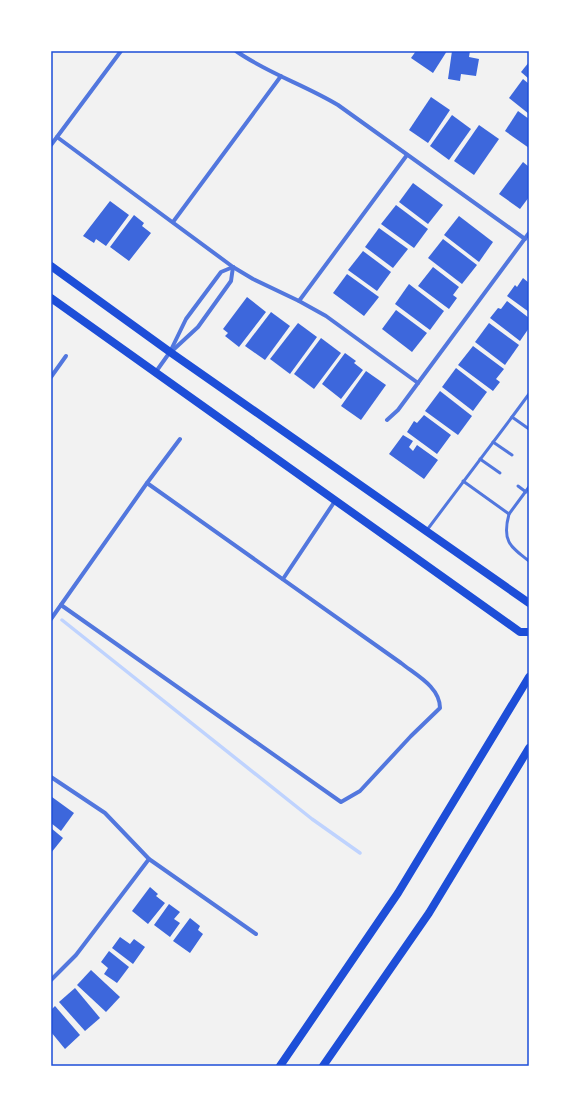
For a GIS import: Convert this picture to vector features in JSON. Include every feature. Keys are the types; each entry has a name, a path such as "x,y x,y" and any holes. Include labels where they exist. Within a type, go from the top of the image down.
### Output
{"main road":[{"path":"51,266 170,352 529,603"},
{"path":"51,298 520,632 529,632"},
{"path":"280,1066 398,893 529,677"},
{"path":"323,1066 429,913 529,748"}],"street":[{"path":"51,145 121,51"},
{"path":"236,51 258,65 322,95 525,239"},
{"path":"173,222 281,76"},
{"path":"57,137 233,267 253,279 326,316 418,383"},
{"path":"299,301 407,155"},
{"path":"387,420 398,410 529,233"},
{"path":"170,352 198,327 231,281 233,267"},
{"path":"155,373 170,352 186,319 221,272 233,267"},
{"path":"51,377 66,356"},
{"path":"51,619 180,439"},
{"path":"61,605 341,802 360,791 411,736 440,708 440,702 436,693 425,681 147,483"},
{"path":"283,579 335,500"},
{"path":"51,777 105,813 149,859 256,934"},
{"path":"51,980 76,956 149,859"}],"lane":[{"path":"426,530 529,394"},
{"path":"512,417 529,429"},
{"path":"493,442 512,455"},
{"path":"480,459 500,474"},
{"path":"463,482 509,514"},
{"path":"518,486 526,492"},
{"path":"529,487 509,514 506,527 508,543 516,552 529,561"}],"building":[{"path":"416,51 447,51 433,73 411,58"},
{"path":"452,51 470,51 469,57 479,59 476,76 461,74 460,81 448,79"},
{"path":"529,62 529,79 521,72"},
{"path":"523,79 529,84 529,114 509,98"},
{"path":"431,97 450,110 428,143 409,130"},
{"path":"518,111 529,119 529,148 505,131"},
{"path":"452,115 471,129 449,160 430,146"},
{"path":"479,125 499,139 474,175 454,161"},
{"path":"523,162 529,167 529,197 520,209 499,194"},
{"path":"413,183 443,205 428,224 399,202"},
{"path":"110,201 129,215 106,246 96,239 94,243 83,236"},
{"path":"396,205 428,229 414,248 381,224"},
{"path":"134,215 144,223 142,226 151,233 129,261 110,247"},
{"path":"459,216 493,242 479,262 444,235"},
{"path":"379,228 408,249 393,268 365,247"},
{"path":"443,239 477,265 462,284 428,258"},
{"path":"363,251 391,272 377,291 348,270"},
{"path":"433,267 459,287 453,295 457,298 449,309 418,286"},
{"path":"347,274 379,297 364,316 333,293"},
{"path":"523,278 529,283 529,312 507,296 515,285 517,287"},
{"path":"409,284 444,311 430,330 395,304"},
{"path":"247,297 266,312 239,347 225,336 228,333 223,329"},
{"path":"507,301 529,318 529,328 520,341 490,318 498,308 501,309"},
{"path":"396,310 427,333 412,352 382,329"},
{"path":"271,312 290,326 265,360 245,346"},
{"path":"298,323 317,337 290,374 270,359"},
{"path":"489,323 519,345 505,365 475,342"},
{"path":"321,338 341,353 314,389 294,374"},
{"path":"473,346 504,369 496,379 500,382 493,391 458,365"},
{"path":"345,353 356,361 354,363 363,370 341,399 322,384"},
{"path":"456,368 487,392 473,411 442,387"},
{"path":"366,371 386,385 361,420 341,406"},
{"path":"440,391 472,416 458,435 425,411"},
{"path":"424,415 451,435 437,454 407,432 414,421 417,423"},
{"path":"403,435 413,441 409,447 413,451 417,445 438,460 424,479 389,454"},
{"path":"52,797 74,813 61,831 51,823"},
{"path":"51,828 63,838 51,853"},
{"path":"150,887 158,894 156,896 165,903 148,924 132,911"},
{"path":"169,904 180,912 174,919 180,923 170,937 154,925"},
{"path":"190,918 200,926 198,930 203,934 190,953 173,941"},
{"path":"120,937 130,944 134,939 145,947 133,964 112,948"},
{"path":"109,951 129,967 117,983 104,974 108,968 101,962"},
{"path":"91,970 120,997 106,1012 77,985"},
{"path":"75,988 100,1018 85,1031 59,1002"},
{"path":"55,1006 80,1035 65,1049 51,1032 51,1010"}],"waterway":[{"path":"62,620 312,819 360,853"}]}
